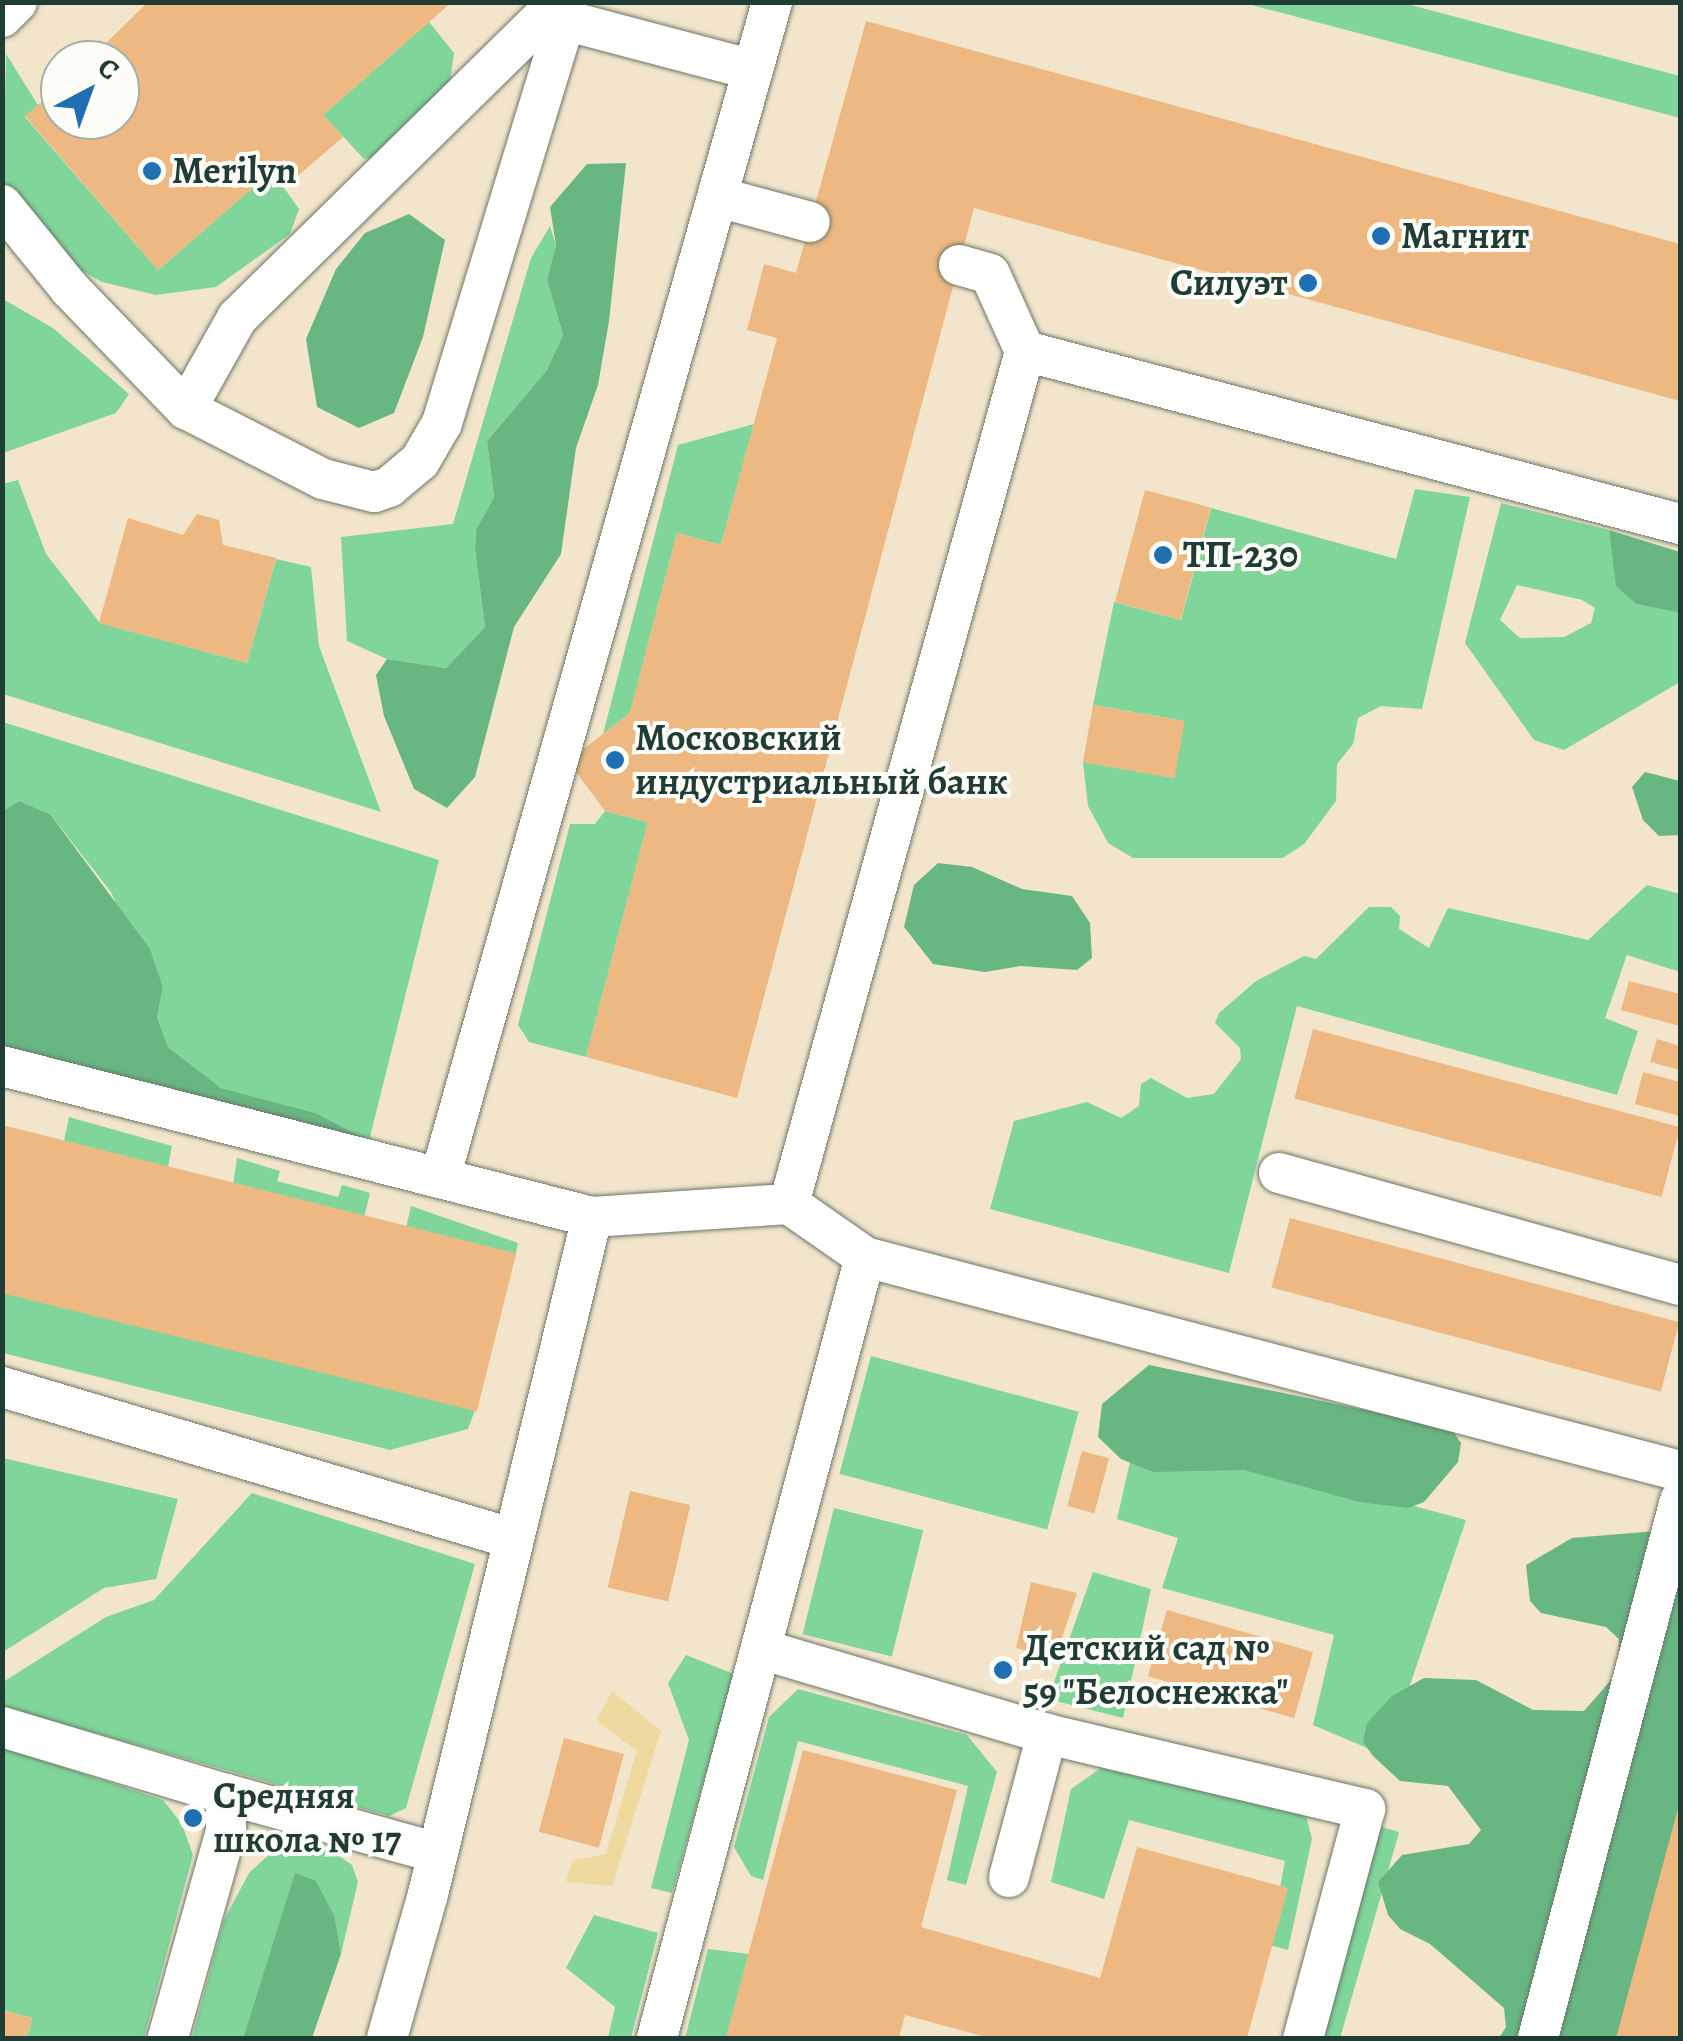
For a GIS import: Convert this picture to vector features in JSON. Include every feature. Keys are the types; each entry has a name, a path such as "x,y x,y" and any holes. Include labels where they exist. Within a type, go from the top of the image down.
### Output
{"lane":[{"path":"2,17 16,2"},
{"path":"440,1178 772,2"},
{"path":"186,410 237,318 545,16 753,70"},
{"path":"2,205 70,289 186,410 356,490 374,492 405,477 442,423 565,21"},
{"path":"718,196 810,222"},
{"path":"789,1204 1025,351 990,274 959,266"},
{"path":"1025,351 1680,524"},
{"path":"2,1066 592,1217 789,1204 865,1257 1680,1472"},
{"path":"1279,1172 1680,1285"},
{"path":"387,2038 438,1853 592,1217"},
{"path":"658,2038 764,1650 865,1257"},
{"path":"2,1387 514,1539"},
{"path":"1538,2038 1680,1500"},
{"path":"764,1650 1047,1734 1366,1809 1302,2038"},
{"path":"2,1727 438,1853"},
{"path":"1009,1877 1047,1734"},
{"path":"168,2038 226,1831 226,1794"}],"green space":[{"path":"1244,3 1403,3 1680,76 1680,118"},
{"path":"429,22 454,53 448,96 382,158 364,159 323,115"},
{"path":"6,54 38,105 25,117 40,134 40,140 45,140 158,270 272,171 299,209 290,234 216,287 156,295 102,282 60,259 3,182"},
{"path":"626,163 609,321 598,385 576,448 561,554 514,627 475,777 447,808 414,789 384,716 376,675 387,659 446,668 485,627 475,549 476,530 494,497 487,441 547,370 563,335 547,280 556,245 550,207 587,164"},
{"path":"409,214 445,240 423,337 394,413 359,428 317,407 306,339 336,269 365,233"},
{"path":"550,226 556,245 547,280 563,335 547,370 487,441 494,497 476,530 475,549 485,627 446,668 387,659 347,641 341,537 453,524 531,258"},
{"path":"3,299 53,328 129,394 116,413 3,453"},
{"path":"754,424 721,545 677,533 630,713 603,734 678,445"},
{"path":"18,480 46,554 100,623 247,663 276,559 311,567 319,646 381,812 3,694 3,484"},
{"path":"1415,489 1470,497 1422,709 1381,706 1358,718 1353,744 1337,764 1336,801 1304,844 1283,858 1133,858 1108,843 1088,806 1083,762 1174,778 1184,721 1093,705 1114,602 1181,620 1211,508 1396,559"},
{"path":"1501,503 1609,530 1617,586 1636,604 1680,613 1680,682 1564,750 1534,740 1465,643","holes":["1517,585 1582,600 1595,608 1591,623 1564,637 1520,638 1500,620"]},
{"path":"1609,530 1680,552 1680,613 1636,604 1616,586"},
{"path":"3,722 439,860 369,1141 316,1113 221,1088 168,1047 157,1017 163,987 150,950 124,922 111,892 50,814 19,801 3,812"},
{"path":"1645,772 1680,781 1680,835 1659,836 1643,820 1632,787"},
{"path":"19,801 50,814 150,949 163,987 157,1017 168,1047 221,1088 316,1113 369,1141 3,1048 2,812"},
{"path":"605,811 648,822 586,1057 529,1042 518,1025 570,824 595,824"},
{"path":"938,863 972,867 1022,889 1072,896 1090,923 1092,958 1077,970 1021,966 985,972 933,964 904,927 914,885"},
{"path":"1647,885 1680,894 1680,972 1627,955 1605,1018 1638,1031 1617,1095 1297,1006 1229,1273 990,1209 1014,1121 1087,1102 1121,1118 1139,1106 1141,1084 1151,1078 1187,1098 1214,1094 1241,1059 1240,1048 1215,1023 1219,1013 1256,981 1304,956 1316,959 1369,907 1391,907 1400,916 1399,929 1429,948 1448,908 1588,940"},
{"path":"69,1117 172,1146 168,1167 64,1141"},
{"path":"237,1158 280,1171 277,1181 338,1197 342,1185 370,1193 364,1218 233,1184"},
{"path":"411,1206 518,1243 515,1257 406,1228"},
{"path":"2,1288 475,1410 468,1429 390,1450 3,1353"},
{"path":"871,1356 1079,1412 1047,1529 839,1474"},
{"path":"1149,1365 1451,1428 1461,1443 1458,1462 1424,1502 1408,1508 1359,1502 1244,1470 1153,1472 1121,1459 1098,1437 1102,1404"},
{"path":"1137,1431 1466,1520 1386,1756 1313,1725 1334,1635 1162,1588 1178,1538 1117,1519"},
{"path":"3,1458 178,1499 156,1579 104,1588 3,1652"},
{"path":"252,1493 475,1564 406,1808 389,1816 3,1707 3,1682 106,1617 154,1600"},
{"path":"834,1508 923,1530 892,1656 803,1634"},
{"path":"1680,1529 1680,2038 1499,2038 1506,2027 1504,2008 1430,1944 1400,1929 1388,1915 1378,1882 1402,1855 1469,1844 1481,1830 1448,1786 1400,1781 1373,1756 1363,1742 1367,1723 1392,1696 1424,1678 1476,1680 1533,1710 1584,1711 1618,1672 1619,1639 1606,1627 1541,1613 1530,1601 1526,1565 1572,1538"},
{"path":"1093,1572 1151,1589 1123,1718 1048,1699"},
{"path":"686,1655 734,1674 672,1893 651,1888 689,1740 668,1683"},
{"path":"798,1689 967,1735 997,1772 966,1885 947,1880 968,1786 798,1741 763,1880 751,1876 734,1847 769,1717"},
{"path":"2,1747 163,1800 182,1824 193,1855 144,2038 27,2038 32,2018 3,2010"},
{"path":"1101,1768 1306,1815 1312,1839 1288,1950 1269,1945 1285,1861 1129,1820 1104,1899 1051,1882 1071,1789"},
{"path":"1378,1826 1399,1832 1340,2038 1318,2037"},
{"path":"319,1842 352,1865 358,1882 341,1954 335,1918 295,1874 243,2038 192,2038 224,1920 249,1873 274,1850"},
{"path":"295,1873 316,1881 335,1918 341,1954 312,2038 243,2038"},
{"path":"594,1915 658,1933 631,2038 608,2038 615,2007 566,1968"},
{"path":"708,1949 749,1954 726,2038 685,2038"}],"sand":[{"path":"612,1691 661,1731 612,1886 566,1882 572,1861 606,1854 637,1751 596,1721"}],"building":[{"path":"148,2 452,2 323,115 343,137 286,186 272,171 158,270 46,140 140,140 140,40 109,40"},
{"path":"866,21 1680,244 1680,401 974,208 737,1098 586,1057 648,822 605,811 568,761 630,713 677,533 721,545 777,338 747,330 764,264 796,273"},
{"path":"40,103 40,133 25,116"},
{"name":"ТП-230","path":"1145,490 1211,508 1181,620 1115,602"},
{"path":"197,514 219,520 223,545 276,558 247,663 99,623 128,518 183,535"},
{"path":"1093,705 1185,721 1175,778 1083,762"},
{"path":"1629,981 1680,994 1680,1026 1621,1010"},
{"path":"1313,1029 1680,1127 1661,1197 1294,1099"},
{"path":"1657,1039 1680,1046 1680,1070 1650,1062"},
{"path":"1643,1072 1680,1082 1680,1116 1635,1104"},
{"path":"2,1125 516,1253 477,1411 2,1293"},
{"path":"1290,1218 1679,1322 1661,1392 1271,1288"},
{"path":"1082,1451 1109,1458 1094,1513 1067,1506"},
{"path":"630,1491 690,1505 668,1601 608,1587"},
{"path":"1031,1582 1077,1593 1055,1658 1016,1648"},
{"path":"1167,1610 1313,1652 1294,1718 1148,1676"},
{"path":"564,1738 624,1754 599,1848 539,1832"},
{"path":"803,1750 957,1790 921,1927 1100,1978 1137,1847 1288,1888 1247,2038 989,2038 905,2015 899,2038 726,2038"},
{"path":"1679,1805 1680,2038 1616,2038 1672,1831"},
{"path":"2,2010 32,2018 27,2038 2,2038"}],"place":[{"name":"Merilyn","path":"152,171"},
{"name":"Магнит","path":"1381,236"},
{"name":"Силуэт","path":"1308,283"},
{"name":"ТП-230","path":"1163,555"},
{"name":"Московский индустриальный банк","path":"615,760"},
{"name":"Детский сад № 59 \"Белоснежка\"","path":"1003,1670"},
{"name":"Средняя школа № 17","path":"193,1818"}]}
